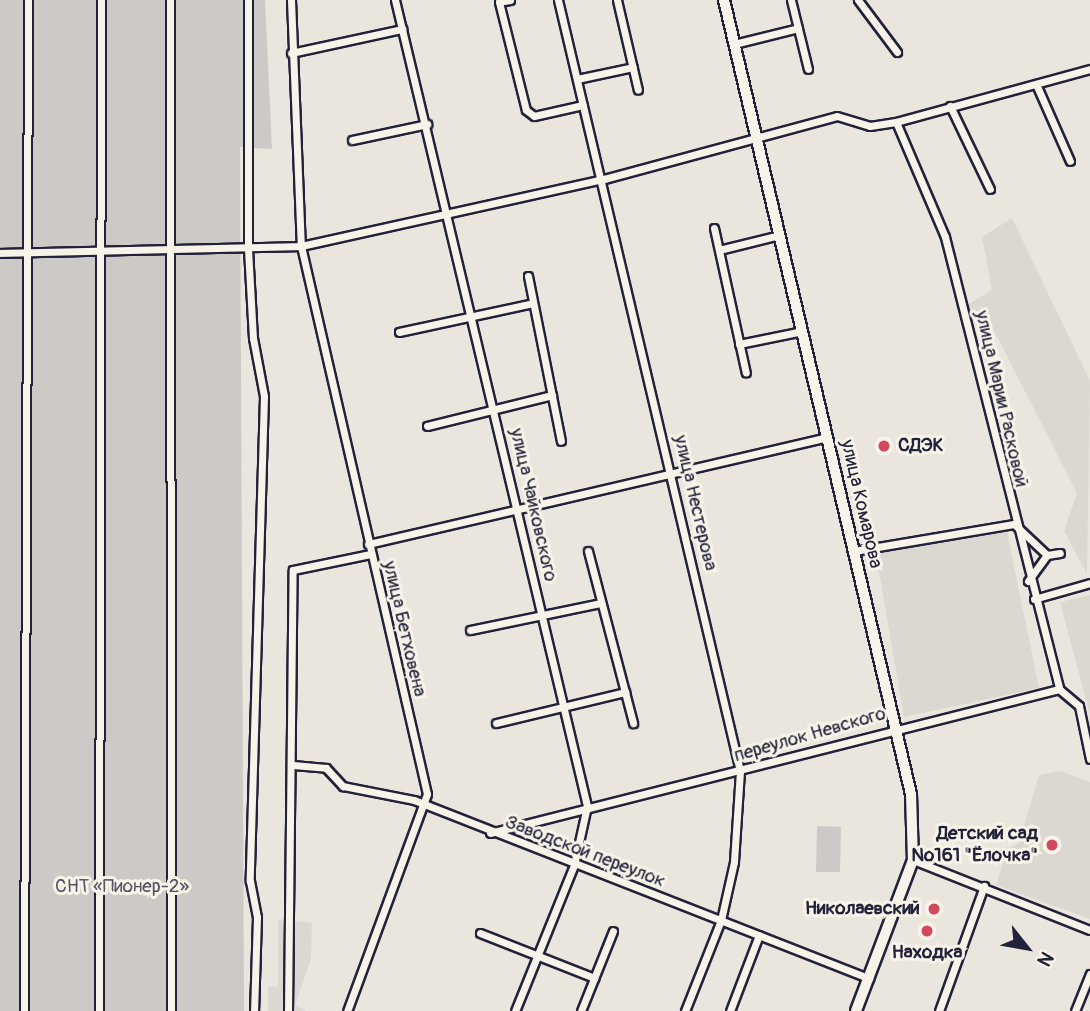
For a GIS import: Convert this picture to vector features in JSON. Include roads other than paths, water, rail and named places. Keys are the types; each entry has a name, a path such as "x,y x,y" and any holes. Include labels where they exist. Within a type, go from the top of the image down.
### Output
{"main road":[{"name":"улица Комарова","path":"724,0 760,138 911,794 913,860 856,1011"}],"street":[{"path":"24,1011 25,253 29,0"},
{"path":"99,1011 98,254 101,0"},
{"path":"170,0 174,250 172,1011"},
{"path":"248,0 248,249 253,338 264,396 250,881 257,917 254,1011"},
{"name":"улица Бетховена","path":"290,0 300,246 427,794 347,1011"},
{"name":"улица Чайковского","path":"395,0 427,124 587,806 574,865 515,1011"},
{"path":"510,0 498,1 526,110 534,116 583,105"},
{"name":"улица Нестерова","path":"558,0 604,179 740,771 734,862 721,920 685,1011"},
{"path":"617,0 638,90"},
{"path":"791,0 808,69"},
{"path":"858,0 897,52"},
{"path":"734,44 798,28"},
{"path":"291,53 402,29"},
{"path":"577,79 633,67"},
{"path":"0,253 98,254 300,246 448,216 604,179 837,116 870,126 896,122 1090,69"},
{"path":"1035,84 1070,161"},
{"path":"950,106 990,189"},
{"name":"улица Марии Расковой","path":"896,122 946,237 1028,581 1059,689"},
{"path":"352,140 427,124"},
{"path":"714,228 746,373"},
{"path":"719,250 780,234"},
{"path":"528,276 561,441"},
{"path":"399,332 533,303"},
{"path":"739,344 803,331"},
{"path":"426,426 552,395"},
{"path":"368,544 673,478 828,437"},
{"path":"854,551 1014,524 1047,555"},
{"path":"588,551 633,723"},
{"path":"1028,581 1047,555 1060,553"},
{"path":"288,1011 293,765 293,570 370,554"},
{"path":"1034,599 1090,583"},
{"path":"470,630 600,603"},
{"path":"1059,689 1079,706 1090,759"},
{"name":"переулок Невского","path":"489,833 587,806 740,771 895,727 1059,689"},
{"path":"496,723 625,692"},
{"name":"Заводской переулок","path":"293,765 326,768 343,786 422,807 869,978"},
{"path":"913,860 1090,930"},
{"path":"939,1011 984,886"},
{"path":"580,1011 612,931"},
{"path":"480,933 594,978"},
{"path":"730,1011 759,935"},
{"path":"1075,1011 1090,974"}],"place":[{"name":"СДЭК","path":"884,446"},
{"name":"Детский сад №161 \"Ёлочка\"","path":"1052,845"},
{"name":"Николаевский","path":"934,909"},
{"name":"Находка","path":"927,931"}],"park label":[{"name":"СНТ «Пионер-2»","path":"122,887"}]}
